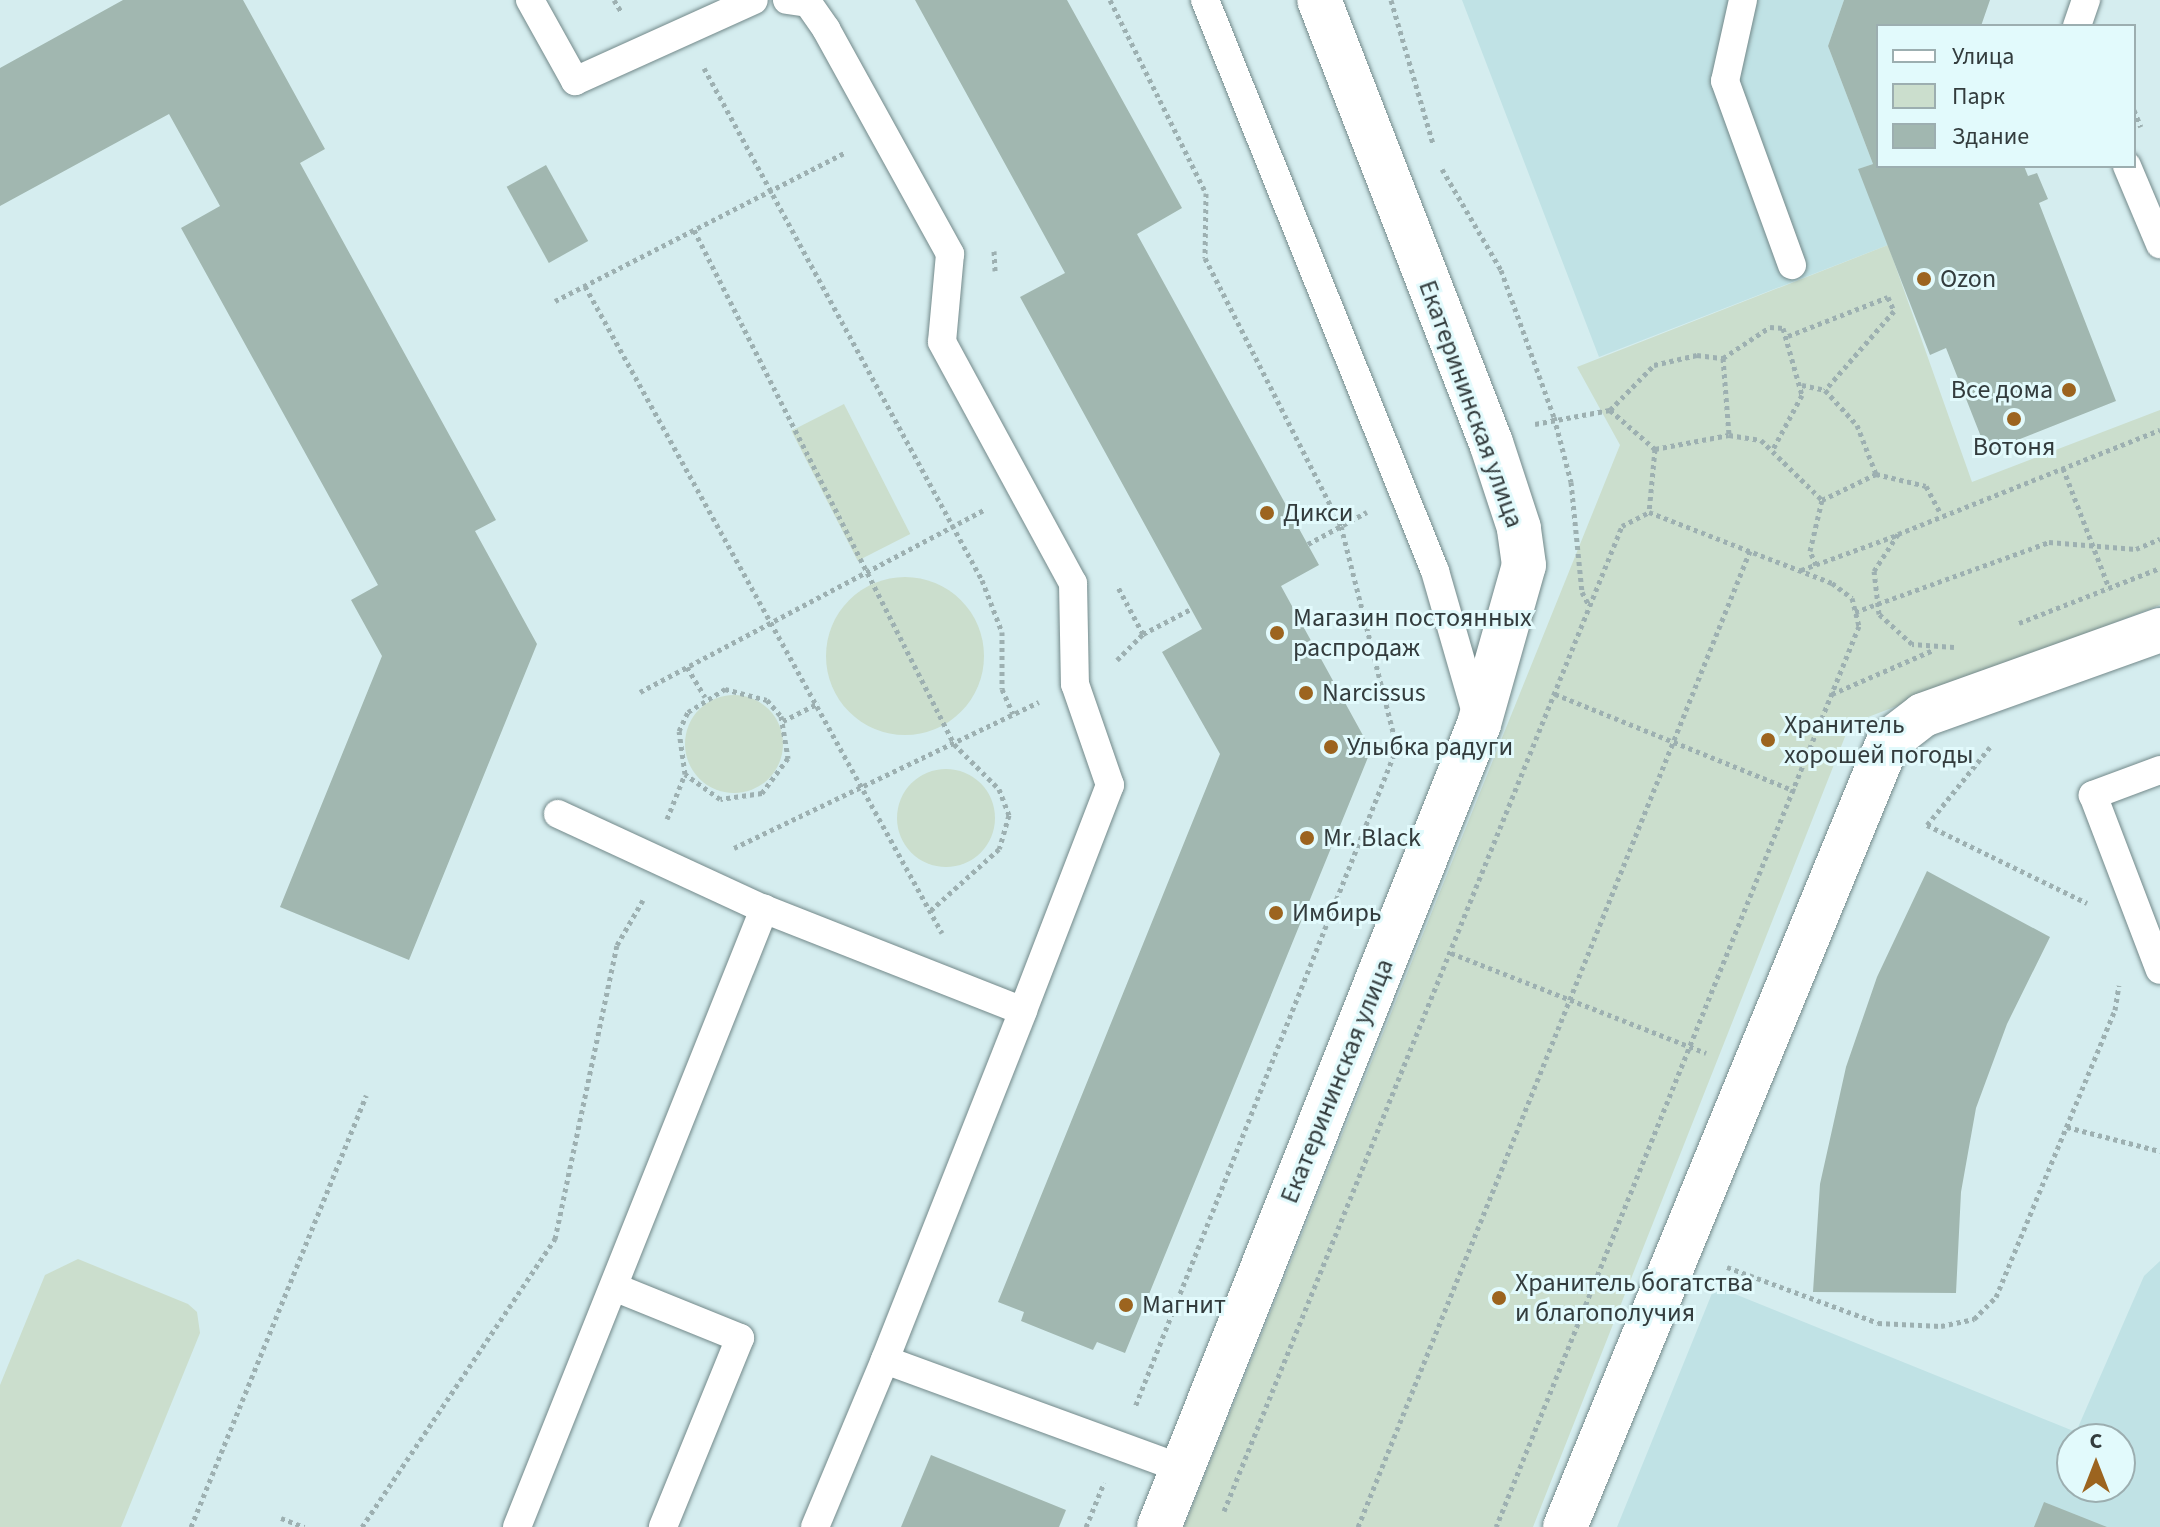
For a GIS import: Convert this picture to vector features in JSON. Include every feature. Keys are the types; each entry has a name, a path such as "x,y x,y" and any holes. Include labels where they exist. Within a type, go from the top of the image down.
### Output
{"street":[{"name":"Екатерининская улица","path":"1159,1527 1479,724 1524,565 1519,528 1319,0"},
{"path":"1565,1527 1888,742 1923,715 2160,630"}],"lane":[{"path":"530,0 575,81 754,0"},
{"path":"787,0 808,3 950,254 942,342 1073,583 1075,684 1110,785 885,1360 815,1527"},
{"path":"1205,0 1435,571 1479,724"},
{"path":"1743,0 1725,81 1792,265"},
{"path":"2078,24 2086,0"},
{"path":"2128,168 2160,244"},
{"path":"2160,770 2093,795 2160,970"},
{"path":"558,814 764,909 1023,1011"},
{"path":"517,1527 764,909"},
{"path":"614,1287 740,1338 663,1527"},
{"path":"885,1360 1183,1469"}],"path":[{"path":"1086,1527 1397,747 1341,526 1205,258 1206,193 1110,0"},
{"path":"1391,0 1434,148"},
{"path":"684,31 952,526 1002,632 1002,689 1013,714"},
{"path":"555,301 883,133"},
{"path":"1439,163 1501,270 1554,417 1571,482 1582,592 1589,606"},
{"path":"694,230 954,744 999,789 1009,815 999,849 931,910"},
{"path":"990,286 998,259 991,246"},
{"path":"585,286 819,703 931,910 946,940 934,977"},
{"path":"1788,336 1888,297 1894,311 1825,390"},
{"path":"1526,427 1554,417 1610,410 1654,365 1697,355 1723,358 1770,327 1788,336 1802,385 1797,412 1773,449"},
{"path":"1723,358 1729,435"},
{"path":"1802,385 1825,390 1857,425 1876,474"},
{"path":"1610,410 1655,449"},
{"path":"1801,571 2160,430"},
{"path":"1655,449 1729,435 1761,440 1822,500"},
{"path":"1649,512 1655,449"},
{"path":"2063,468 2109,588"},
{"path":"1822,500 1876,474 1926,486 1942,514"},
{"path":"640,692 1022,490"},
{"path":"1816,565 1810,551 1822,500"},
{"path":"1308,544 1371,510"},
{"path":"1218,1527 1452,954 1622,526 1649,512 1801,571 1852,598 1859,626 1496,1527"},
{"path":"1898,534 1874,571 1876,603 1893,632 1934,650"},
{"path":"1855,612 2049,542 2136,549 2160,539"},
{"path":"1358,1527 1750,551"},
{"path":"2012,626 2160,568"},
{"path":"1114,580 1143,634"},
{"path":"1110,667 1143,634 1191,609"},
{"path":"1832,694 1934,650 1970,642"},
{"path":"687,667 705,697"},
{"path":"725,689 747,691 767,700 783,721 788,758 779,778 752,796 720,799 693,782 678,753 679,731 705,697 725,689"},
{"path":"1555,694 1795,791"},
{"path":"783,721 819,703"},
{"path":"1995,740 1927,825 2095,912"},
{"path":"1441,950 1721,1059"},
{"path":"1717,1263 1878,1323 1941,1326 1974,1319 1996,1297 2115,1010 2121,974"},
{"path":"191,1527 366,1095"},
{"path":"2067,1127 2160,1151"},
{"path":"281,1518 304,1527"}],"shaded area":[{"path":"1462,0 1844,0 1828,46 1873,164 1859,169 1888,245 1599,357"},
{"path":"2160,1261 2160,1527 1617,1527 1715,1286 2056,1424 2056,1503 2136,1503 2136,1423 2080,1423 2144,1276"}],"green space":[{"path":"1888,245 1972,482 2160,410 2160,605 1850,724 1533,1527 1184,1527 1620,445 1577,367"},
{"path":"844,404 910,534 858,561 791,431"},
{"path":"905,577 935,583 961,600 978,626 984,656 978,686 961,712 935,729 905,735 875,729 849,712 832,686 826,656 832,626 849,600 875,583"},
{"path":"734,695 761,703 775,717 783,744 775,771 761,785 734,793 707,785 693,771 685,744 693,717 707,703"},
{"path":"946,769 965,772 981,783 992,799 995,818 992,837 981,853 965,864 946,867 927,864 911,853 900,837 897,818 900,799 911,783 927,772"},
{"path":"78,1259 188,1304 197,1312 200,1333 121,1527 0,1527 0,1385 45,1275"}],"building":[{"path":"123,0 243,0 325,149 300,163 496,520 475,531 537,644 409,960 280,907 382,656 351,600 378,585 181,228 220,206 169,114 0,206 0,68"},
{"path":"915,0 1067,0 1182,208 1137,234 1319,565 1281,586 1371,750 1125,1353 1097,1342 1093,1350 1021,1321 1024,1312 998,1302 1220,754 1162,652 1202,629 1020,297 1065,273"},
{"path":"1844,0 1990,0 1982,24 1876,24 1876,168 2025,168 2028,176 2037,173 2048,199 2039,203 2116,401 1987,452 1946,348 1930,355 1858,169 1873,164 1828,46"},
{"path":"546,165 588,241 549,263 507,187"},
{"path":"1927,871 2050,937 2007,1024 1976,1108 1961,1192 1956,1293 1813,1292 1820,1184 1846,1067 1877,977"},
{"path":"931,1455 1066,1510 1059,1527 901,1527"},
{"path":"2044,1502 2107,1527 2034,1527"}],"place":[{"name":"Ozon","path":"1924,279"},
{"name":"Все дома","path":"2069,390"},
{"name":"Вотоня","path":"2014,419"},
{"name":"Дикси","path":"1267,513"},
{"name":"Магазин постоянных распродаж","path":"1277,633"},
{"name":"Narcissus","path":"1306,693"},
{"name":"Хранитель хорошей погоды","path":"1768,740"},
{"name":"Улыбка радуги","path":"1331,747"},
{"name":"Mr. Black","path":"1307,838"},
{"name":"Имбирь","path":"1276,913"},
{"name":"Хранитель богатства и благополучия","path":"1499,1298"},
{"name":"Магнит","path":"1126,1305"}]}
